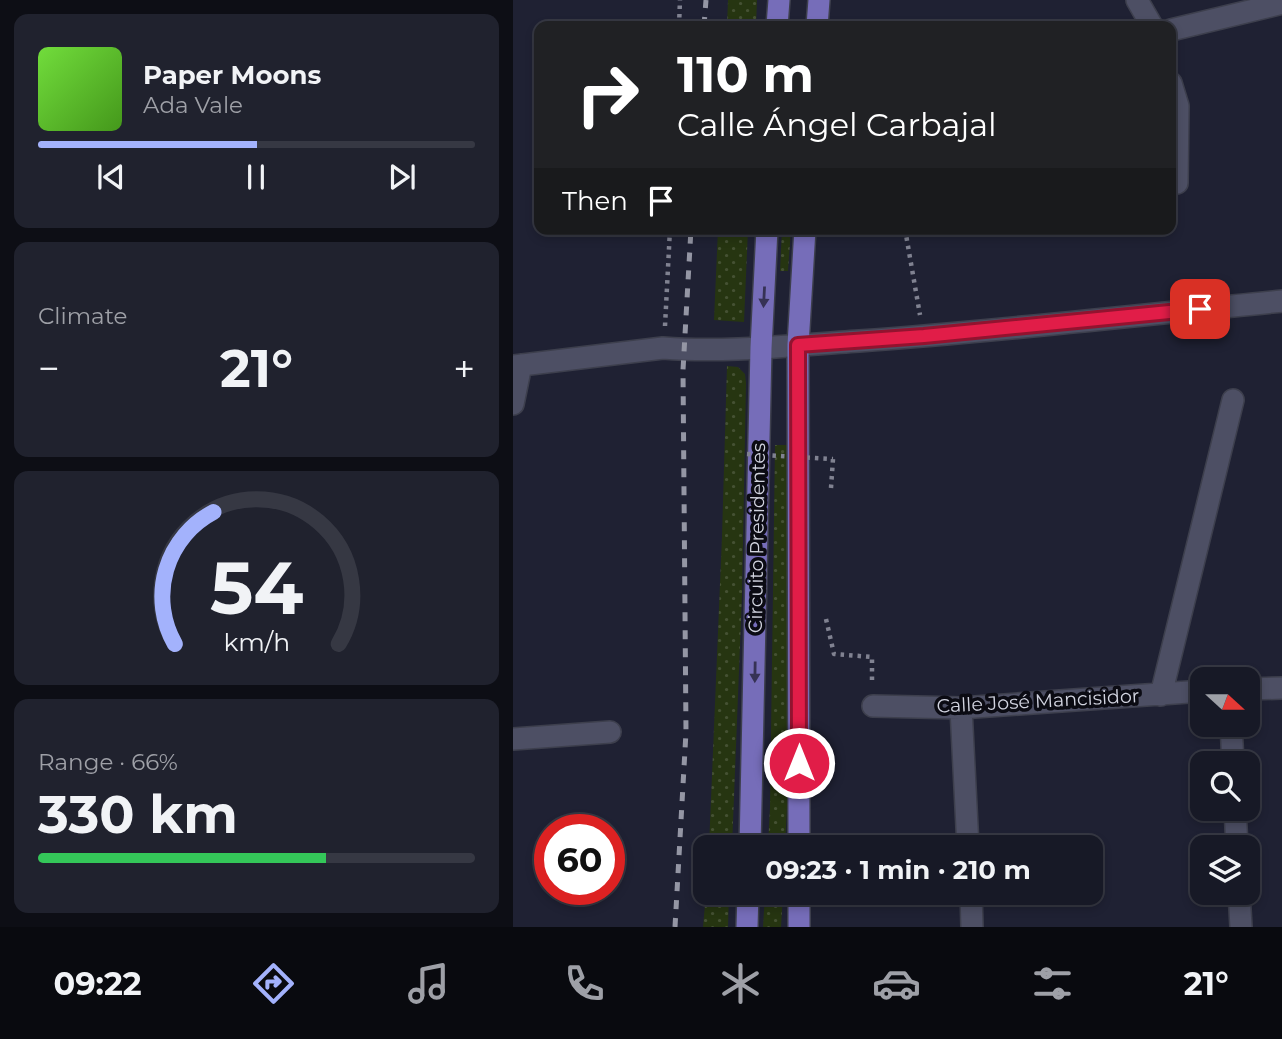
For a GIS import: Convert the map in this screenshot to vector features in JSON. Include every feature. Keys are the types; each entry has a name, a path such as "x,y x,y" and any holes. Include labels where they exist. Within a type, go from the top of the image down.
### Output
{"main road":[{"path":"777,21 778,0"},
{"path":"817,21 819,0"},
{"name":"Circuito Presidentes","path":"750,835 761,348 767,235"},
{"name":"Circuito Presidentes","path":"799,835 798,345 805,235"},
{"path":"747,927 748,905"},
{"path":"799,905 799,927"}],"street":[{"path":"1137,0 1149,21"},
{"path":"1176,29 1282,3"},
{"path":"1176,99 1177,183"},
{"path":"513,404 517,365 664,348 761,348 924,336 1282,300"},
{"path":"1161,695 1233,400"},
{"path":"1260,689 1282,688"},
{"name":"Calle José Mancisidor","path":"873,706 961,708 1190,692"},
{"path":"961,708 967,835"},
{"path":"513,739 610,732"},
{"path":"972,905 973,927"},
{"path":"1240,905 1241,927"}],"path":[{"path":"679,21 680,0"},
{"path":"664,348 670,235"},
{"path":"906,235 924,336"},
{"path":"747,454 833,459 831,488"},
{"path":"826,620 834,654 872,657 873,706"}],"green space":[{"path":"728,0 757,0 756,21 727,21"},
{"path":"718,235 748,235 744,322 714,320"},
{"path":"782,235 791,235 788,271 780,271"},
{"path":"727,366 738,367 745,374 746,383 742,595 732,835 710,835"},
{"path":"775,445 787,445 789,559 786,835 769,835"},
{"path":"705,905 729,905 728,927 703,927"},
{"path":"764,905 782,905 781,927 763,927"}],"railway":[{"path":"704,21 706,0"},
{"path":"675,927 686,732 683,370 691,235"}],"route":[{"path":"799,763 798,345 924,336 1200,309"}]}
